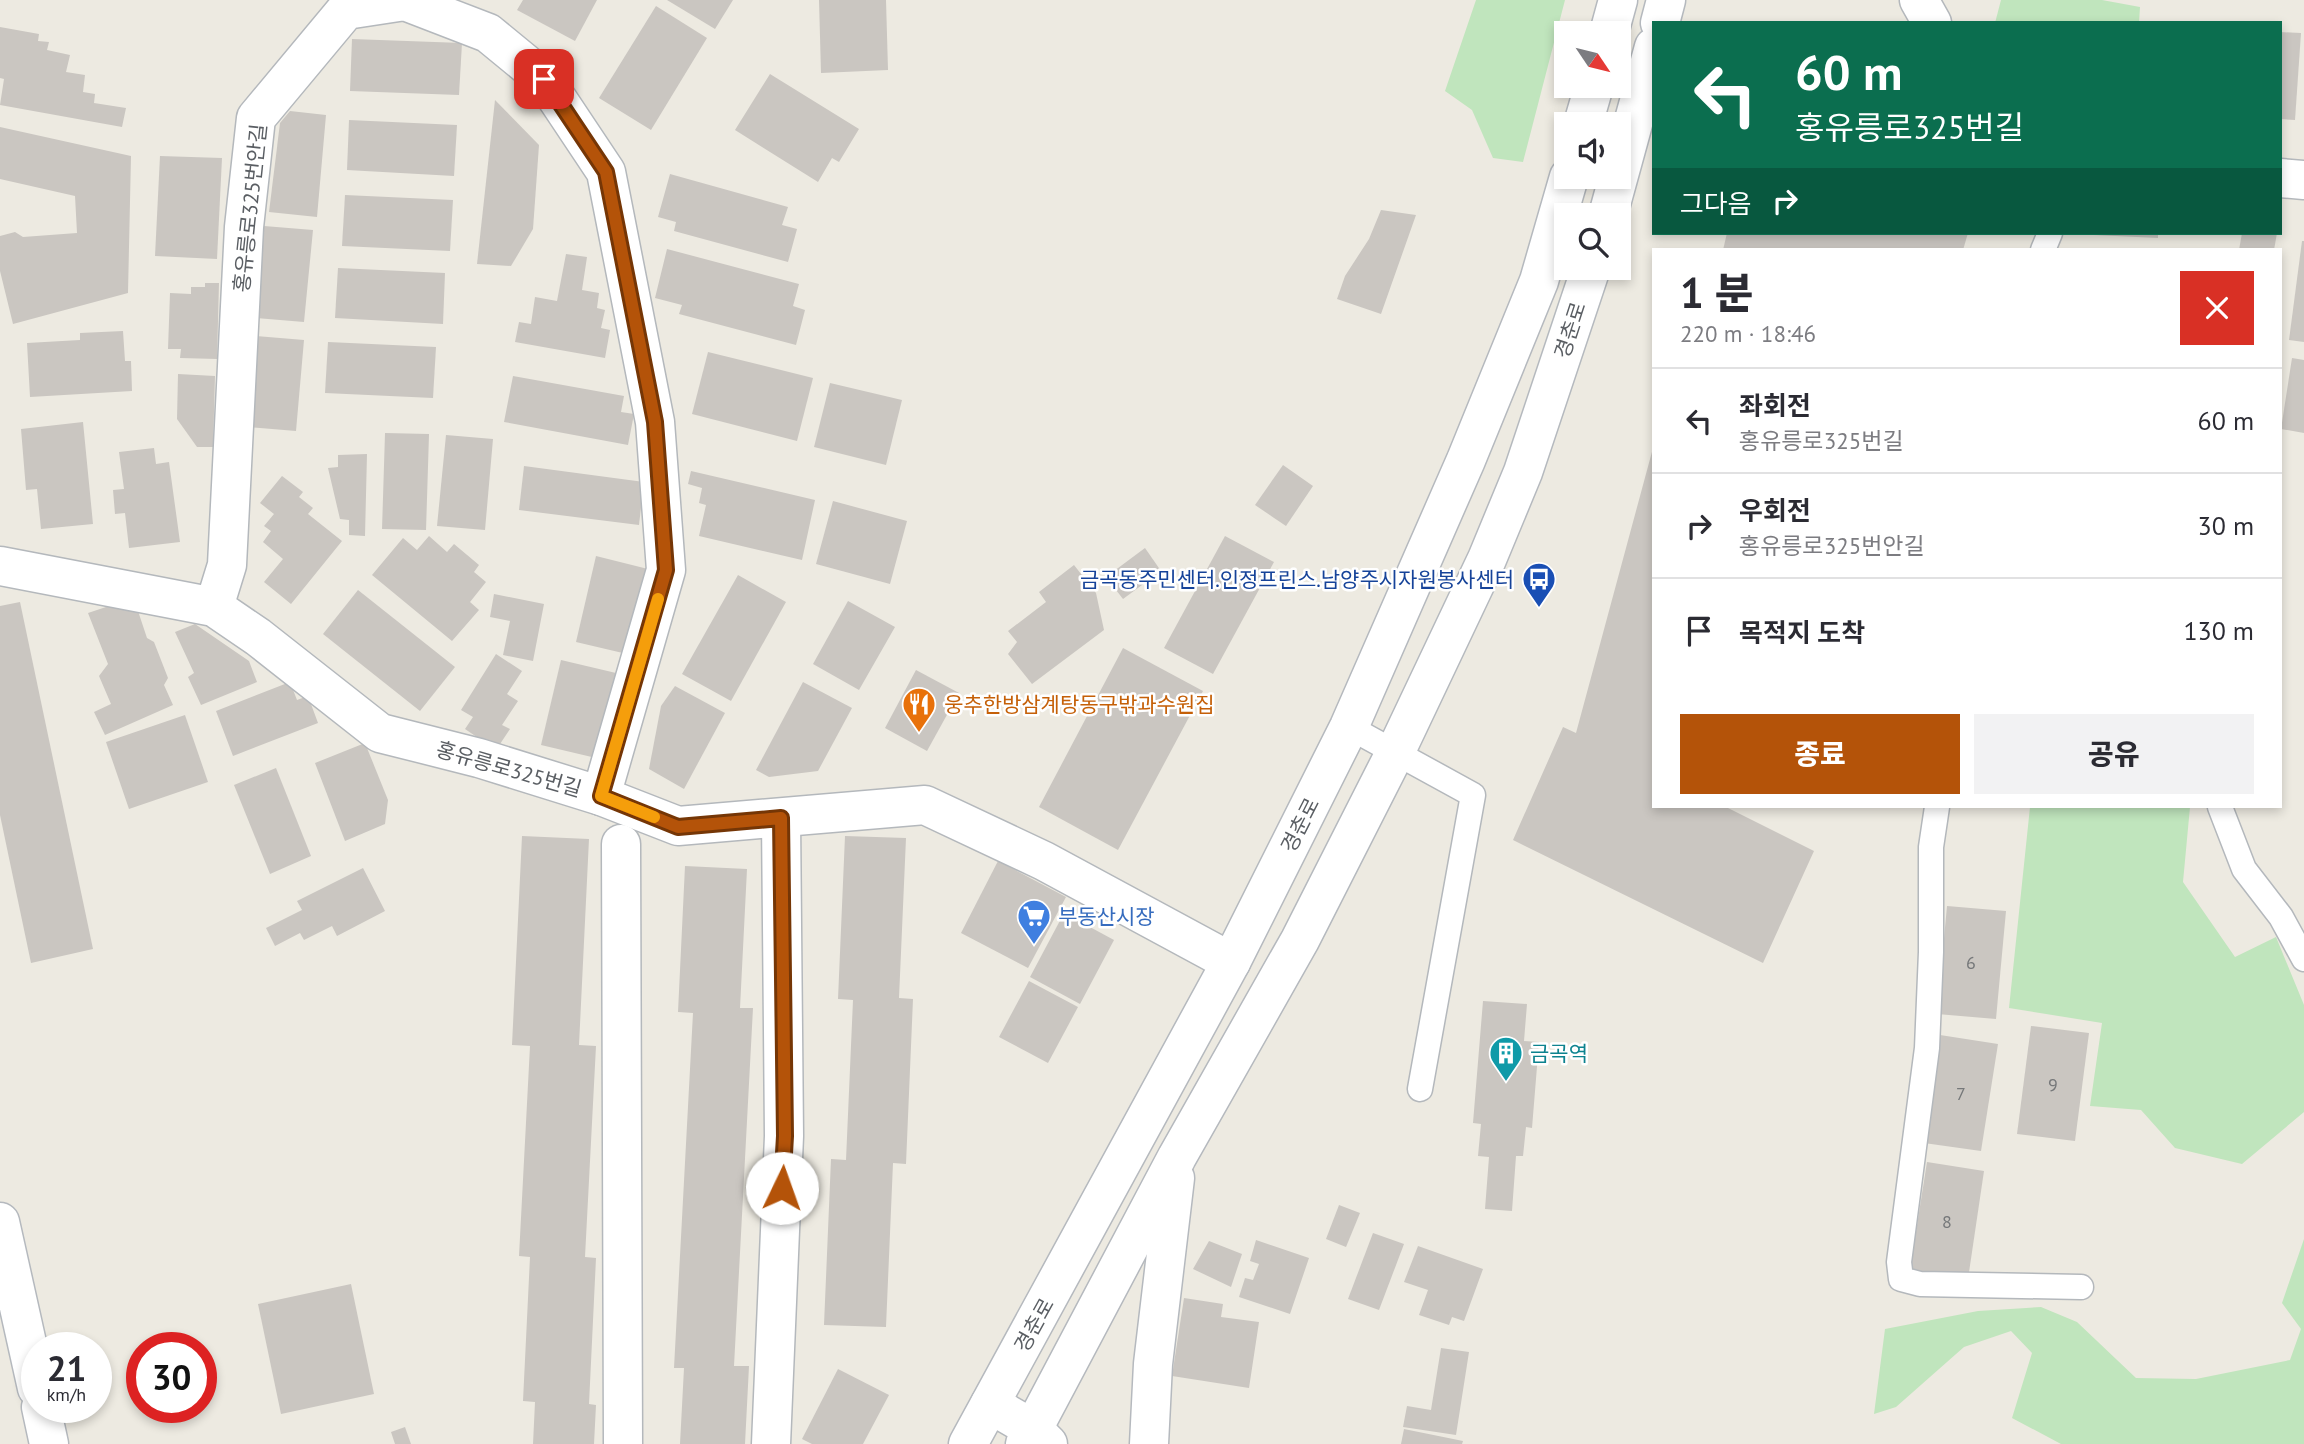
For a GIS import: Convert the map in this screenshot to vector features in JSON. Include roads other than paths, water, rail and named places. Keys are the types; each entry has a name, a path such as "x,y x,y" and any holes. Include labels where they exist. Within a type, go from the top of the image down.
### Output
{"street":[{"path":"1612,21 1618,0"},
{"path":"1661,21 1666,0"},
{"path":"1919,0 1931,21"},
{"name":"홍유릉로325번안길","path":"214,607 227,565 244,227 256,118 346,10 405,1 488,33 544,79 606,172 655,422 666,570 601,796"},
{"path":"1611,203 1652,54"},
{"path":"2282,178 2304,180"},
{"name":"경춘로","path":"968,1444 1231,962 1349,727 1466,460 1539,281 1566,189"},
{"name":"경춘로","path":"1036,1439 1177,1157 1300,940 1395,752 1487,559 1523,472 1587,280"},
{"name":"홍유릉로325번길","path":"0,566 214,607 258,637 380,733 480,758 601,796 678,827 925,805 1044,862 1231,962"},
{"path":"771,1444 785,1136 781,818"},
{"path":"621,844 623,1444"},
{"path":"1149,1444 1153,1364 1177,1157"},
{"path":"0,1222 25,1332"},
{"path":"990,1404 1036,1439"},
{"path":"44,1423 49,1444"}],"lane":[{"path":"1349,727 1473,795 1420,1089"},
{"path":"1937,808 1931,847 1927,1048 1899,1262 1901,1279 1920,1284 2081,1287"},
{"path":"2220,808 2244,869 2281,917 2304,959"}],"place":[{"name":"금곡동주민센터.인정프린스.남양주시자원봉사센터","path":"1539,609"},
{"name":"웅추한방삼계탕동구밖과수원집","path":"919,734"},
{"name":"부동산시장","path":"1034,946"},
{"name":"금곡역","path":"1506,1083"}]}
